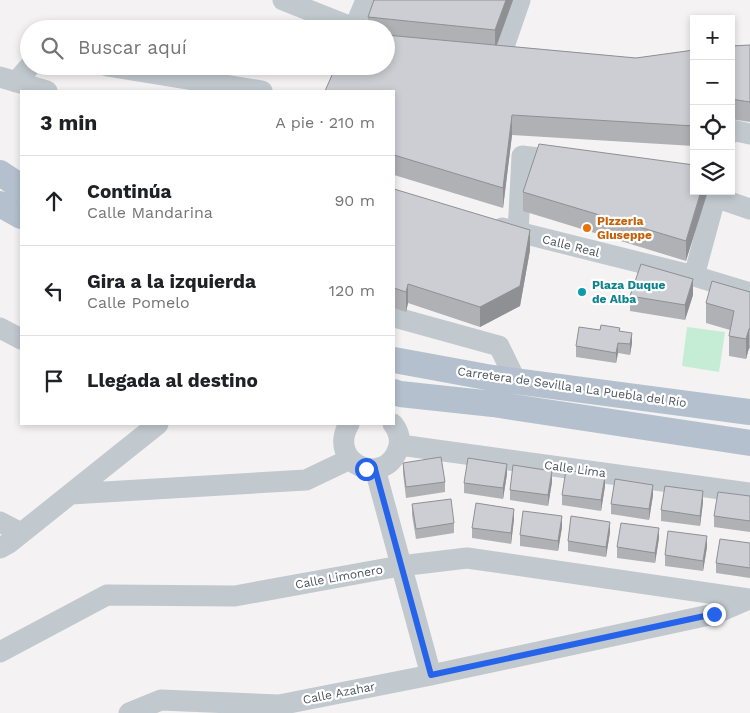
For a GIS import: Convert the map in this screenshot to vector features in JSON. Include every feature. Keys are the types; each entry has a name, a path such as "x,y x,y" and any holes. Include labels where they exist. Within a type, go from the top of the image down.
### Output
{"main road":[{"path":"0,173 20,186"},
{"path":"0,204 20,215"},
{"name":"Carretera de Sevilla a La Puebla del Río","path":"395,360 516,381 750,412"},
{"path":"395,392 493,404 750,443"}],"street":[{"path":"283,0 334,20"},
{"path":"357,20 366,0"},
{"path":"475,58 509,61 520,0"},
{"path":"8,80 20,72"},
{"path":"163,75 256,90"},
{"path":"8,80 43,90"},
{"path":"735,131 750,134"},
{"path":"518,233 522,156 578,162"},
{"path":"694,276 716,195"},
{"path":"718,195 750,208"},
{"path":"0,216 20,227"},
{"name":"Calle Real","path":"483,222 518,233 694,276 750,293"},
{"path":"395,317 499,346 516,381"},
{"path":"0,328 20,338"},
{"path":"0,548 21,534 157,425"},
{"path":"348,425 344,432 343,442 345,451 357,465 366,469 375,469 384,466 397,454 400,445 399,436 394,425"},
{"name":"Calle Lima","path":"400,445 750,493"},
{"path":"70,494 306,480 350,459"},
{"path":"375,469 431,675"},
{"path":"0,522 21,534"},
{"name":"Calle Limonero","path":"0,652 107,595 235,596 400,566 466,558 750,599"},
{"name":"Calle Azahar","path":"129,713 161,700 280,706 714,614 750,599"}],"green space":[{"path":"687,327 725,332 719,372 682,366"}],"building":[{"path":"374,0 506,0 495,30 368,17"},
{"path":"395,36 636,58 690,51 690,126 512,115 503,188 395,155 395,90 325,90 332,75 395,75"},
{"path":"750,45 750,102 735,100 735,46"},
{"path":"539,144 690,164 690,195 700,195 686,241 523,192"},
{"path":"395,189 530,230 520,286 480,307 408,284 406,292 395,288"},
{"path":"641,264 693,279 685,305 630,296"},
{"path":"712,281 750,292 750,329 746,339 729,336 734,311 706,303"},
{"path":"601,325 620,328 619,331 632,333 630,344 618,343 616,353 576,346 579,327 600,330"},
{"path":"441,457 445,482 406,487 403,463"},
{"path":"468,458 507,464 503,488 464,483"},
{"path":"513,465 552,471 548,495 510,490"},
{"path":"566,470 605,476 601,500 562,495"},
{"path":"615,479 653,485 649,509 611,504"},
{"path":"665,486 703,491 700,516 661,510"},
{"path":"718,492 750,496 750,521 714,516"},
{"path":"451,499 454,523 416,529 412,504"},
{"path":"476,503 514,509 511,533 472,528"},
{"path":"523,511 562,516 558,541 520,535"},
{"path":"571,516 610,522 606,547 568,541"},
{"path":"621,523 659,528 655,553 617,547"},
{"path":"668,531 707,536 703,561 665,555"},
{"path":"720,539 750,543 750,568 716,563"}],"place":[{"name":"Pizzeria Giuseppe","path":"587,228"},
{"name":"Plaza Duque de Alba","path":"582,292"}],"route":[{"path":"366,469 375,469 431,675 714,614"}]}
